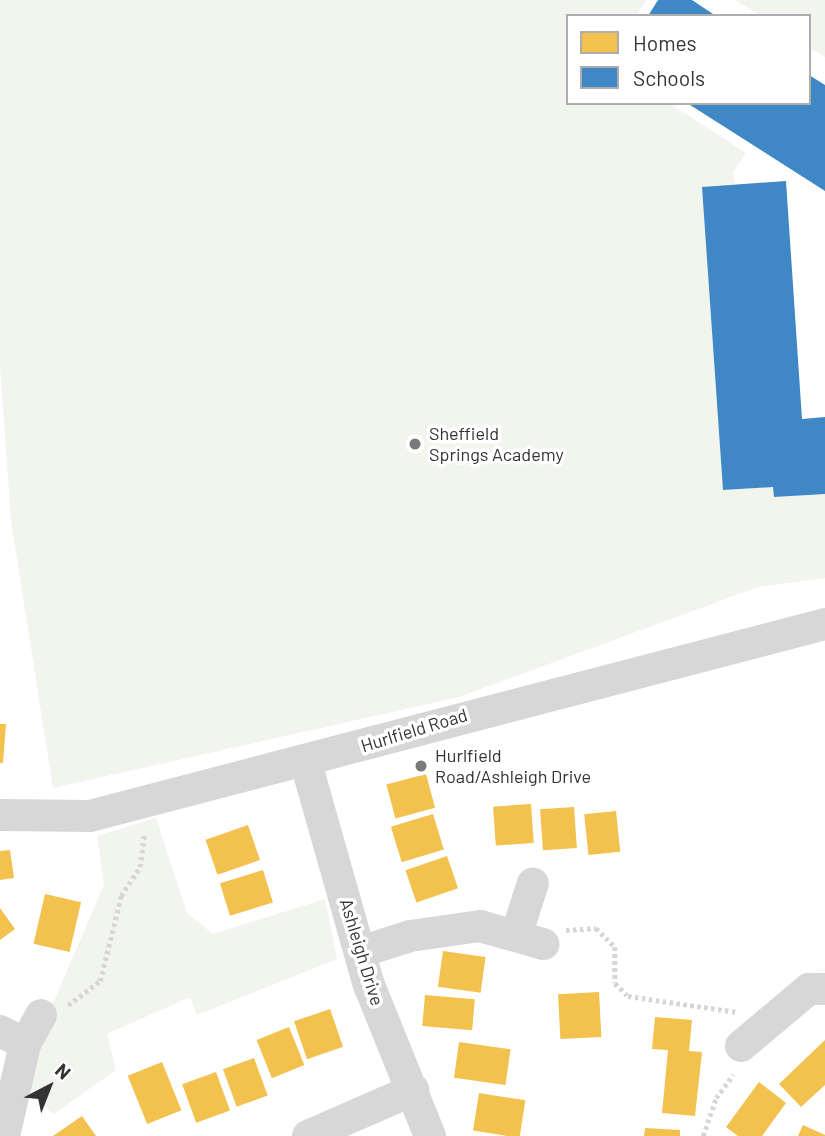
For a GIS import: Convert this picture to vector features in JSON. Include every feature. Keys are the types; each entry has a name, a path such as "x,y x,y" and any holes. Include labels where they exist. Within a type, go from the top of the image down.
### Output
{"street":[{"name":"Hurlfield Road","path":"0,815 90,817 306,763 459,716 825,624"},
{"name":"Ashleigh Drive","path":"306,763 360,952 430,1136"},
{"path":"360,952 444,929 530,939 533,883"},
{"path":"747,1037 809,989 825,989"},
{"path":"4,1136 13,1037 41,1015"},
{"path":"308,1136 413,1090"}],"path":[{"path":"41,1015 81,1000 100,981 121,896 140,867 146,839 139,805"},
{"path":"530,939 559,930 596,928 615,947 615,983 628,996 732,1008 747,1037 743,1062 716,1098 703,1136"}],"shaded area":[{"name":"Sheffield Springs Academy","path":"0,0 647,0 637,14 566,14 566,105 672,105 746,153 733,172 735,184 702,187 723,490 773,487 775,497 825,494 825,578 758,587 459,697 53,788 11,521 0,366"},
{"path":"735,0 825,0 825,57 811,48 811,14 757,14"},
{"path":"156,818 187,913 213,934 325,899 337,959 197,1015 190,997 107,1034 116,1070 54,1114 18,1084 104,885 97,836"}],"building: Homes":[{"path":"0,724 6,724 3,763 0,763"},
{"path":"426,774 435,808 395,818 386,785"},
{"path":"531,804 534,843 496,846 493,807"},
{"path":"574,807 577,848 543,850 540,809"},
{"path":"616,811 620,852 588,855 584,814"},
{"path":"433,814 444,849 402,862 391,827"},
{"path":"248,825 260,860 217,875 205,840"},
{"path":"10,850 14,878 0,880 0,851"},
{"path":"447,856 458,888 416,902 405,870"},
{"path":"263,870 273,903 230,916 220,883"},
{"path":"45,894 81,902 70,952 34,944"},
{"path":"0,908 15,929 0,940"},
{"path":"443,951 486,957 481,993 438,987"},
{"path":"599,992 601,1037 560,1039 558,994"},
{"path":"425,995 475,999 472,1030 422,1026"},
{"path":"330,1009 343,1047 307,1059 294,1021"},
{"path":"655,1017 692,1020 689,1051 702,1052 695,1116 662,1113 668,1050 652,1049"},
{"path":"289,1027 304,1065 272,1078 257,1040"},
{"path":"825,1040 825,1085 801,1107 779,1084"},
{"path":"459,1042 510,1049 505,1085 454,1078"},
{"path":"254,1058 268,1096 237,1107 223,1069"},
{"path":"162,1062 181,1110 147,1124 128,1076"},
{"path":"216,1072 230,1111 196,1123 182,1084"},
{"path":"759,1082 786,1103 762,1136 738,1136 726,1127"},
{"path":"479,1093 525,1100 520,1136 473,1131"},
{"path":"82,1116 96,1136 53,1136"},
{"path":"803,1125 825,1135 825,1136 798,1136"},
{"path":"645,1128 680,1130 680,1136 644,1136"}],"building: Schools":[{"path":"658,0 692,0 713,14 649,14"},
{"path":"811,76 825,85 825,191 690,105 811,105"},
{"path":"786,181 802,419 825,417 825,494 774,497 773,487 723,490 702,187"}],"place":[{"name":"Sheffield Springs Academy","path":"415,444"},
{"name":"Hurlfield Road/Ashleigh Drive","path":"421,766"}]}
